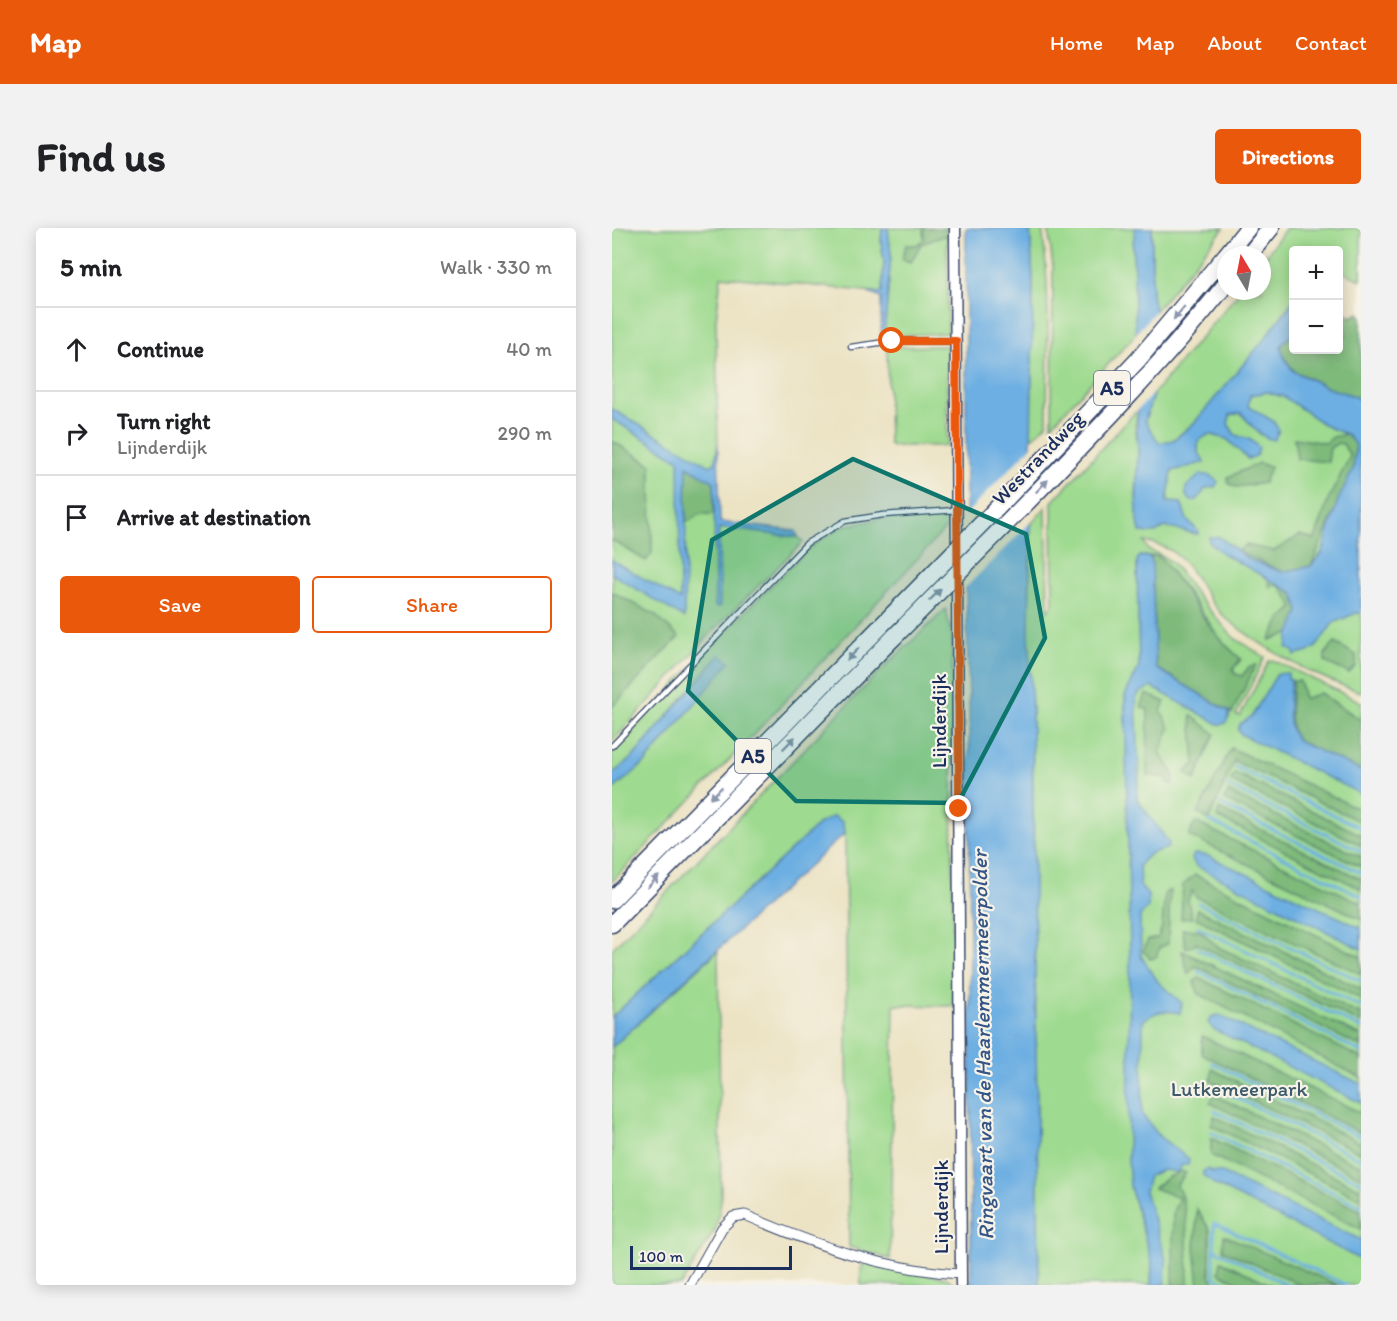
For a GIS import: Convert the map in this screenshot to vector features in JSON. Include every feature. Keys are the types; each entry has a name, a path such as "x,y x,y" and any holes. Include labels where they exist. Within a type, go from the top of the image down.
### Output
{"highway":[{"name":"Westrandweg","path":"1233,246 1248,228"},
{"path":"1256,246 1271,228"},
{"name":"Westrandweg","path":"612,900 1002,503 1137,361 1217,266"},
{"name":"Westrandweg","path":"612,924 1106,420 1217,295"}],"street":[{"name":"Lijnderdijk","path":"955,228 961,1280"},
{"path":"690,1285 722,1228 733,1217 745,1215 823,1247 858,1258 961,1280"}],"lane":[{"path":"851,347 892,341 956,341"},
{"path":"612,746 807,543 845,521 883,515 957,510"}],"highlighted area":[{"path":"853,459 1026,534 1045,638 958,803 796,801 688,691 712,540"}],"green space":[{"path":"612,228 882,228 884,261 882,293 721,276 716,320 719,528 798,537 803,542 711,633 612,742"},
{"path":"888,228 923,228 924,239 902,259 921,244 947,235 948,333 884,336 891,255"},
{"path":"923,228 947,228 947,235 921,244 911,262 902,259 906,245 916,245 924,239"},
{"path":"1030,228 1042,228 1047,277 1048,326 1047,424 1031,439 1033,280"},
{"path":"1048,228 1135,228 1133,245 1136,334 1052,425 1053,267"},
{"path":"1152,228 1224,228 1155,311 1152,293"},
{"path":"1286,228 1361,228 1361,280 1343,272 1343,246 1289,246 1289,306 1195,422 1173,440 1159,443 1145,421 1153,394 1232,300 1271,300 1271,249"},
{"path":"1343,310 1351,317 1359,313 1361,316 1361,400 1331,389 1294,371 1284,357 1281,346 1289,337 1289,354 1343,354 1345,325 1343,324"},
{"path":"947,346 947,446 891,446 889,443 887,351 890,347"},
{"name":"Lutkemeerpark","path":"1267,392 1284,397 1328,427 1346,434 1356,445 1322,553 1311,566 1283,572 1250,560 1219,537 1222,553 1293,593 1299,653 1316,647 1333,623 1361,613 1361,692 1309,671 1243,631 1217,609 1184,562 1173,552 1160,545 1144,542 1148,550 1172,562 1199,598 1234,638 1265,657 1236,715 1240,716 1269,661 1273,660 1361,702 1361,720 1320,693 1290,712 1293,736 1288,713 1291,680 1278,674 1252,716 1361,787 1361,1285 1159,1285 1159,1262 1130,1186 1152,1263 1151,1285 1039,1285 1029,631 1031,524 1046,507 1048,611 1053,604 1052,502 1138,409 1135,426 1138,446 1136,497 1139,526 1159,530 1165,527 1196,534 1198,531 1187,520 1181,503 1167,502 1172,471 1204,462 1198,452 1198,441 1209,434 1227,439 1248,459 1251,440 1235,435 1228,424 1230,415 1240,413 1260,434 1259,413 1247,406 1249,395","holes":["1140,556 1151,556 1162,560 1225,646 1241,659 1233,669 1235,674 1242,676 1250,666 1229,718 1142,682 1125,723 1125,696 1139,667 1137,560"]},
{"path":"1346,434 1356,445 1353,469 1311,566 1283,572 1237,551 1246,545 1274,551 1300,535 1315,539 1328,500 1350,456 1343,444 1338,443 1330,448 1328,462 1297,459 1294,438 1326,443 1333,437"},
{"path":"612,441 651,464 652,553 646,561 612,540"},
{"path":"1259,463 1270,467 1264,483 1236,487 1228,483 1228,477"},
{"path":"686,466 714,481 714,514 700,514 686,523"},
{"path":"946,515 945,529 758,730 612,882 612,790 645,763 730,662 719,655 633,757 612,774 612,752 716,641 808,549 842,526 889,518"},
{"path":"1151,556 1158,556 1162,560 1209,625 1241,659 1233,669 1235,674 1242,676 1250,666 1256,665 1232,713 1156,668"},
{"path":"1268,578 1293,593 1299,611 1291,633 1270,640 1280,620 1293,608 1281,587 1275,585 1270,587"},
{"path":"612,592 654,614 679,637 612,707"},
{"path":"946,609 952,636 953,1006 894,1005 890,1259 849,1247 845,833 842,822 820,823 612,1017 612,949 878,673"},
{"path":"1335,643 1356,655 1356,666 1349,673 1325,662 1325,654"},
{"path":"1293,681 1300,681 1304,699 1320,693 1361,720 1361,771 1298,741 1290,720"},
{"path":"1146,694 1165,702 1161,711 1170,728 1160,752 1174,775 1173,784 1168,783 1167,777 1147,776 1148,710 1141,707"},
{"path":"1191,715 1215,734 1195,780 1185,772 1195,764"},
{"path":"1231,748 1361,810 1361,822 1234,761 1209,820 1198,813"},
{"path":"1235,773 1361,835 1361,845 1230,781"},
{"path":"1228,792 1361,857 1361,867 1224,800"},
{"path":"1219,809 1361,879 1361,889 1217,817"},
{"path":"1195,822 1361,903 1361,919 1189,836"},
{"path":"1195,875 1361,957 1361,974 1196,897 1192,891 1188,900 1192,918 1181,919 1183,885"},
{"path":"1170,890 1168,944 1160,947 1156,957 1151,959 1143,951 1148,940 1158,938 1162,927 1165,893"},
{"path":"1197,909 1361,989 1361,999 1196,918"},
{"path":"1182,929 1200,930 1218,947 1361,1015 1361,1023 1196,942 1186,948"},
{"path":"718,951 721,1201 716,1228 681,1285 612,1285 612,1047"},
{"path":"1182,951 1361,1036 1361,1047 1196,966 1188,974"},
{"path":"1199,978 1361,1058 1361,1078 1199,994 1194,982"},
{"path":"1202,1036 1361,1113 1361,1133 1202,1054"},
{"name":"Lutkemeerpark","path":"1212,1069 1361,1143 1361,1153 1211,1081"},
{"path":"1214,1095 1361,1166 1361,1177 1210,1103"},
{"path":"1214,1116 1361,1189 1361,1199 1211,1125"},
{"path":"1211,1138 1361,1211 1361,1229 1211,1155"},
{"path":"1181,1171 1186,1173 1176,1186 1184,1205 1186,1218 1188,1285 1173,1285 1173,1212 1179,1198 1154,1188 1168,1177"},
{"path":"1197,1209 1210,1230 1210,1276 1216,1285 1199,1285 1195,1248"},
{"path":"1224,1235 1338,1285 1301,1285 1223,1250"},
{"path":"1221,1261 1272,1285 1244,1285 1219,1273"},
{"path":"863,1263 947,1278 954,1285 861,1285"}],"water":[{"path":"882,228 888,228 891,255 884,336 881,336 881,298 867,292 882,293 884,261"},
{"name":"Ringvaart van de Haarlemmermeerpolder","path":"966,228 1030,228 1033,280 1029,631 1039,1285 971,1285"},
{"path":"1135,228 1152,228 1152,293 1155,311 1153,394 1145,421 1159,443 1174,440 1195,422 1289,306 1289,337 1281,346 1284,357 1293,371 1361,400 1361,613 1333,623 1316,647 1306,653 1299,653 1295,656 1293,651 1287,648 1299,611 1293,593 1222,553 1209,542 1209,537 1219,537 1250,560 1282,572 1311,566 1322,553 1338,500 1353,469 1356,445 1346,434 1328,427 1284,397 1267,392 1250,395 1248,406 1273,421 1279,430 1274,440 1260,433 1241,413 1230,415 1228,424 1235,435 1251,440 1259,448 1256,456 1248,459 1227,439 1209,434 1198,441 1198,452 1205,462 1172,471 1167,502 1181,503 1187,520 1198,531 1198,534 1165,527 1155,533 1140,532 1137,500 1138,409 1133,245"},
{"path":"612,409 710,466 715,463 718,444 720,522 796,531 798,537 719,528 720,607 715,607 714,482 687,466 684,618 612,574 612,560 680,600 679,460 612,419"},
{"path":"1201,474 1211,476 1218,482 1215,487 1206,488 1197,500 1191,501 1186,496 1186,487"},
{"path":"1140,556 1150,557 1152,563 1156,668 1230,712 1226,723 1220,725 1152,687 1140,692 1136,698 1139,773 1137,799 1169,843 1168,848 1151,853 1139,865 1140,886 1148,895 1148,907 1140,916 1141,956 1159,983 1182,1003 1180,1013 1160,1012 1143,1021 1142,1114 1160,1137 1189,1159 1188,1165 1182,1165 1178,1172 1162,1170 1149,1176 1145,1191 1166,1260 1165,1285 1151,1285 1152,1263 1130,1186 1128,1160 1130,954 1125,696 1139,667 1137,560"},
{"path":"720,655 730,662 645,763 612,790 612,774 633,757"},
{"path":"1288,673 1288,678 1291,680 1289,720 1293,735 1298,741 1361,771 1361,794 1242,735 1238,730 1240,724 1252,716 1277,674"},
{"path":"834,816 842,822 845,833 612,1047 612,1017 820,823"},
{"path":"1194,854 1206,855 1361,928 1361,949 1196,866 1192,859"},
{"path":"1219,1015 1361,1084 1361,1103 1213,1029 1208,1023 1211,1017"},
{"path":"1208,1169 1212,1172 1220,1172 1361,1240 1361,1260 1214,1184 1203,1175 1203,1171"}],"pier":[{"path":"1158,308 1156,390 1135,413 1133,337"},
{"path":"1034,444 1034,519 963,590 963,517"}],"waterway":[{"path":"1235,767 1361,828"},
{"path":"1228,786 1361,851"},
{"path":"1220,804 1361,873"},
{"path":"1210,821 1361,896"},
{"path":"1198,903 1361,981"},
{"path":"1198,927 1361,1007"},
{"path":"1198,949 1361,1028"},
{"path":"1198,971 1361,1052"},
{"path":"1212,1063 1361,1137"},
{"path":"1217,1088 1361,1159"},
{"path":"1215,1111 1361,1182"},
{"path":"1211,1132 1361,1206"},
{"path":"1231,1285 1214,1277 1214,1223 1346,1285"},
{"path":"1214,1249 1288,1285"}],"route":[{"path":"892,341 956,341 959,809"}]}
